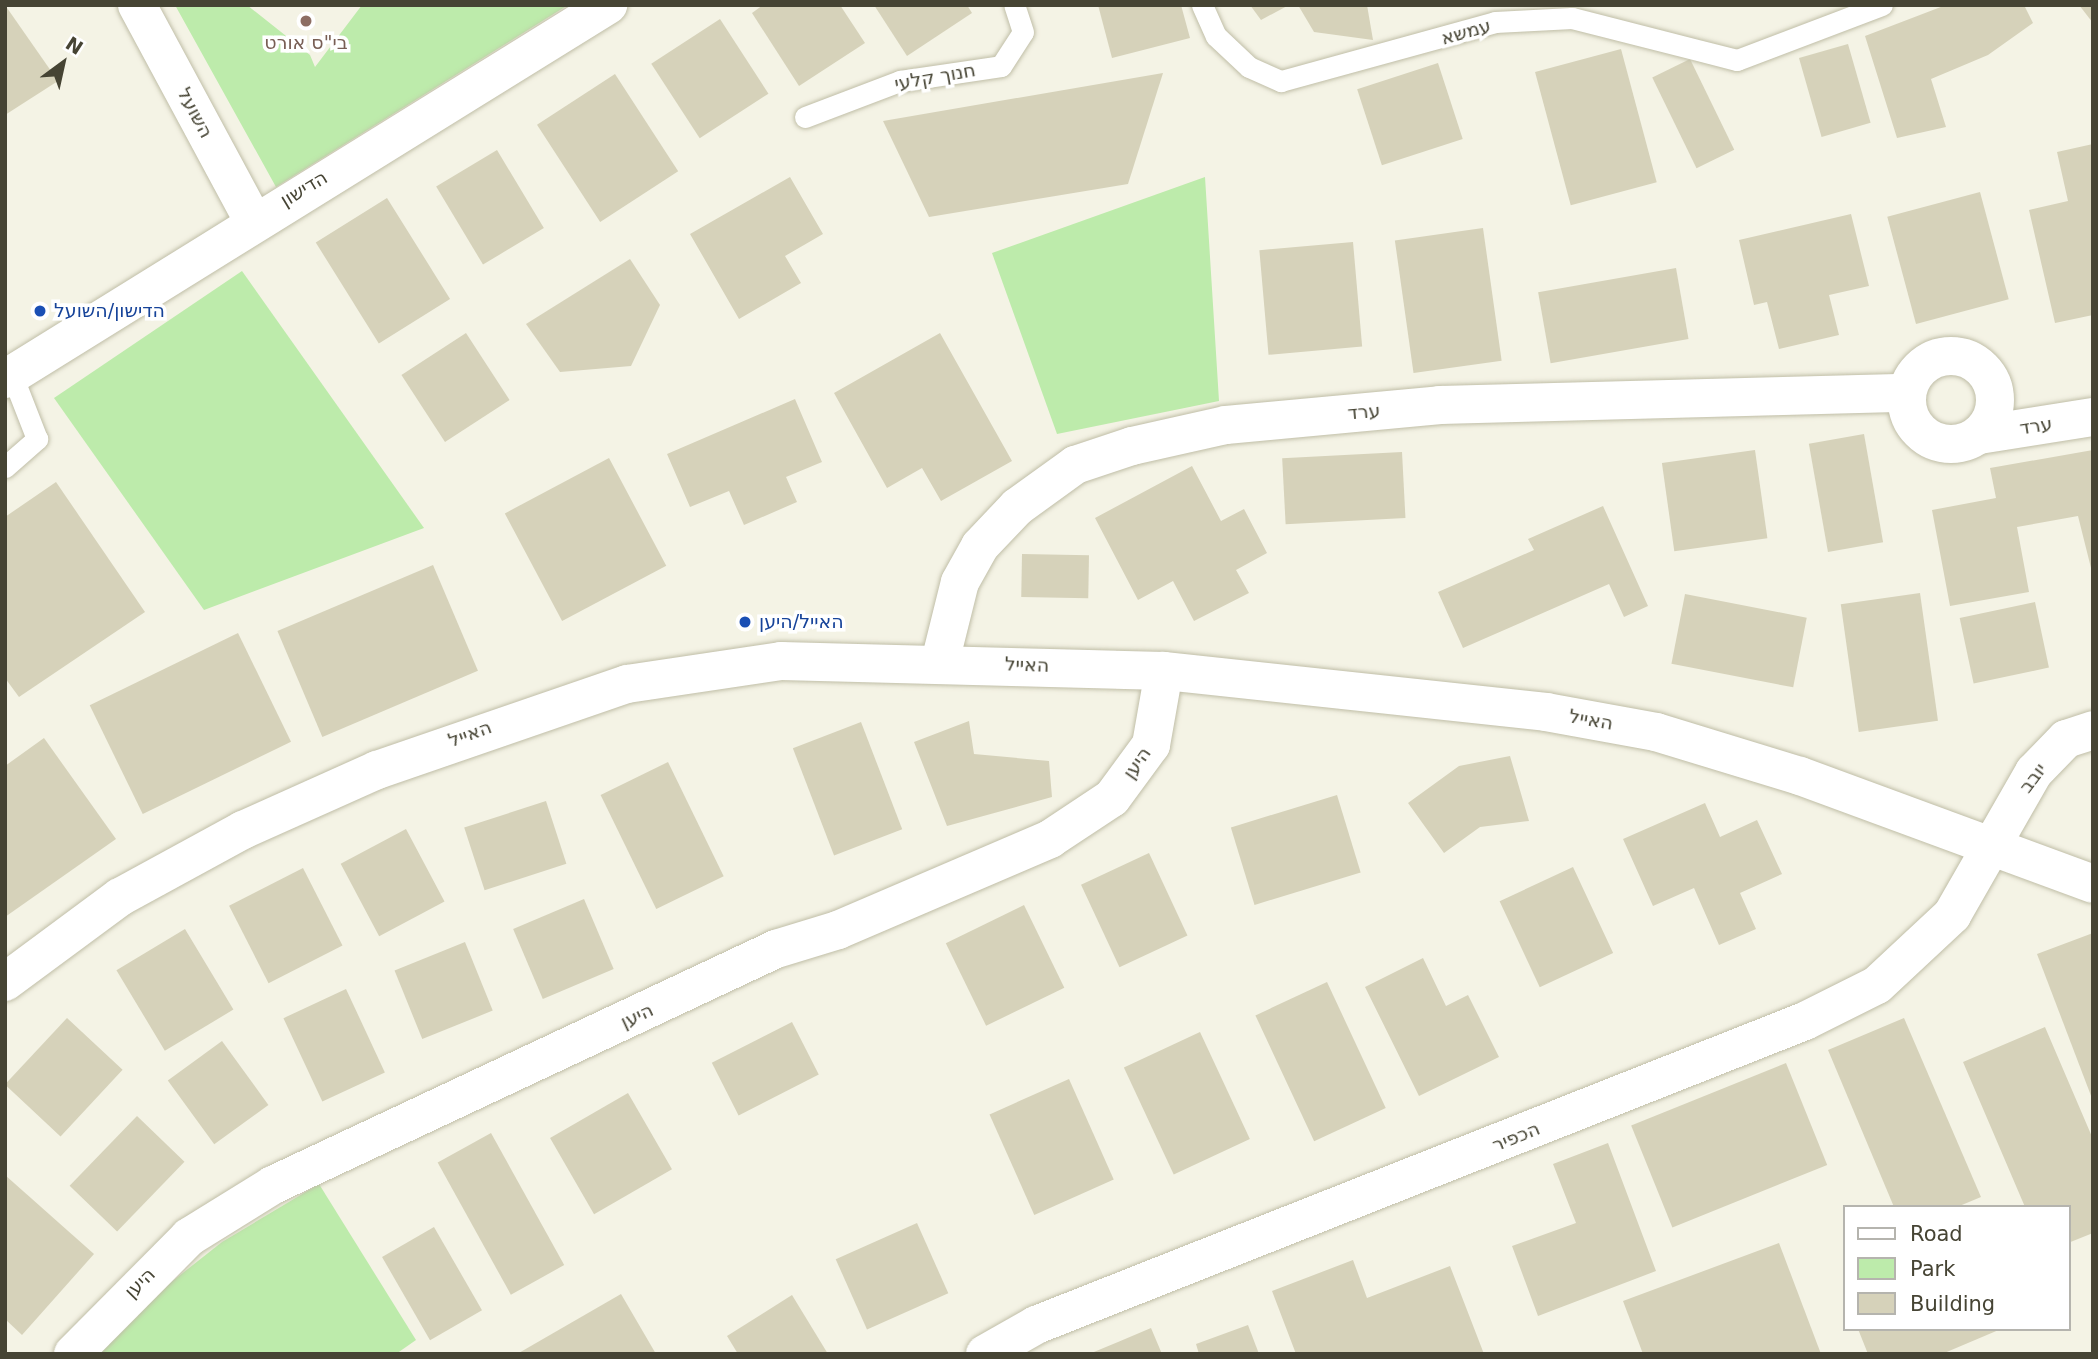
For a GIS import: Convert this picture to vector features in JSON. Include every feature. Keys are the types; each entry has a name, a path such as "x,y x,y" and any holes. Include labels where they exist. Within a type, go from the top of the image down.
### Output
{"street":[{"name":"השועל","path":"137,5 253,220"},
{"name":"הדישון","path":"9,377 253,220 608,5"},
{"path":"1935,358 1977,364 1988,374 1996,402 1979,435 1950,445 1925,437 1907,410 1907,393 1912,378 1935,358"},
{"name":"ערד","path":"940,662 960,582 980,546 1017,507 1075,465 1132,446 1226,425 1440,405 1907,393"},
{"name":"ערד","path":"1979,435 2093,417"},
{"name":"האייל","path":"5,982 120,897 173,866 314,797 478,730 685,673 781,661 940,662 1164,671 1481,702 1656,732 1989,843 2093,884"},
{"name":"היען","path":"73,1354 189,1237 274,1185 776,949 838,930 1049,839 1112,798 1151,745 1164,671"},
{"name":"יובב","path":"1989,843 2034,772 2066,740 2093,730"},
{"name":"הכפיר","path":"985,1354 1036,1325 1792,1026 1877,985 1952,915 1989,843"}],"lane":[{"name":"חנוך קלעי","path":"805,117 900,81 1001,66 1023,32 1014,5"},
{"name":"עמשא","path":"1202,5 1216,36 1249,68 1281,81 1495,22 1572,18 1737,60 1882,5"},
{"path":"5,467 37,439 9,377"}],"green space":[{"path":"175,5 247,5 310,55 315,67 362,5 568,5 276,187"},
{"path":"1205,177 1219,401 1057,434 992,253"},
{"path":"242,271 424,528 204,610 54,398"},
{"path":"319,1184 416,1340 396,1354 99,1354 136,1310 222,1242"}],"building":[{"path":"5,5 58,81 5,115"},
{"path":"763,5 840,5 865,43 799,86 752,13"},
{"path":"874,5 967,5 972,13 907,56"},
{"path":"1098,5 1181,5 1190,38 1112,58"},
{"path":"1250,5 1289,5 1261,20"},
{"path":"1298,5 1367,5 1373,40 1314,32"},
{"path":"1946,5 2024,5 2033,23 1988,55 1931,79 1946,127 1897,138 1865,36"},
{"path":"2079,5 2093,5 2093,23"},
{"path":"720,19 768,94 700,138 651,64"},
{"path":"1848,44 1871,123 1822,137 1799,58"},
{"path":"1621,49 1657,182 1571,205 1535,72"},
{"path":"1690,59 1734,150 1697,168 1652,77"},
{"path":"1438,63 1463,139 1382,165 1357,89"},
{"path":"1163,73 1128,184 929,217 883,121"},
{"path":"615,74 678,171 600,222 537,125"},
{"path":"2093,144 2093,315 2055,323 2029,210 2068,201 2057,152"},
{"path":"497,150 544,228 483,265 436,187"},
{"path":"790,177 823,234 785,256 801,283 739,319 690,234"},
{"path":"1980,192 2009,299 1916,324 1887,217"},
{"path":"387,198 450,299 379,343 316,243"},
{"path":"1851,214 1869,286 1829,295 1839,335 1779,349 1767,302 1754,305 1739,240"},
{"path":"1483,228 1502,361 1414,373 1395,240"},
{"path":"1353,242 1362,347 1269,355 1259,250"},
{"path":"630,259 660,305 631,366 560,372 526,324"},
{"path":"1676,268 1689,339 1551,363 1538,292"},
{"path":"466,333 510,400 445,442 401,375"},
{"path":"940,333 1012,461 941,501 922,468 887,488 834,393"},
{"path":"795,399 822,462 786,477 797,502 744,525 729,491 690,507 667,454"},
{"path":"1864,434 1883,542 1828,552 1809,444"},
{"path":"1755,450 1767,538 1674,551 1662,463"},
{"path":"2093,450 2093,576 2078,516 2017,527 2029,592 1950,606 1932,510 1996,498 1990,468"},
{"path":"1402,452 1405,518 1286,524 1282,458"},
{"path":"609,458 666,566 562,621 505,513"},
{"path":"1192,466 1221,521 1244,509 1267,553 1236,570 1249,593 1194,621 1173,581 1138,600 1095,518"},
{"path":"56,482 145,612 19,697 5,678 5,517"},
{"path":"1603,506 1648,606 1624,617 1609,584 1463,648 1438,592 1534,550 1528,539"},
{"path":"1022,554 1089,555 1088,598 1021,597"},
{"path":"433,565 478,671 322,737 277,631"},
{"path":"1920,593 1938,721 1859,732 1841,604"},
{"path":"1685,594 1807,618 1793,687 1671,664"},
{"path":"2035,602 2049,668 1974,684 1960,618"},
{"path":"238,633 291,742 143,814 90,705"},
{"path":"969,721 974,754 1049,761 1052,797 947,826 914,742"},
{"path":"861,722 902,829 834,856 793,748"},
{"path":"44,738 116,839 5,917 5,766"},
{"path":"1510,756 1529,821 1480,827 1444,853 1408,803 1459,766"},
{"path":"668,762 724,876 656,909 601,795"},
{"path":"1337,795 1361,872 1255,905 1231,827"},
{"path":"546,801 566,864 485,890 464,828"},
{"path":"1705,803 1720,837 1757,820 1782,874 1740,893 1756,929 1719,945 1694,888 1653,906 1623,839"},
{"path":"406,829 444,901 379,936 341,864"},
{"path":"1149,853 1187,935 1119,967 1081,885"},
{"path":"1573,867 1613,953 1540,987 1500,901"},
{"path":"303,868 342,946 269,983 229,906"},
{"path":"584,899 614,969 543,999 513,929"},
{"path":"1024,905 1064,988 986,1026 946,943"},
{"path":"185,929 233,1010 165,1051 116,970"},
{"path":"2093,933 2093,1101 2037,954"},
{"path":"465,942 493,1011 422,1039 395,970"},
{"path":"1423,958 1446,1006 1468,995 1499,1057 1419,1096 1365,987"},
{"path":"1327,982 1386,1108 1314,1141 1255,1015"},
{"path":"346,989 385,1072 322,1102 283,1018"},
{"path":"67,1018 123,1070 61,1136 5,1084"},
{"path":"1904,1018 1981,1197 1962,1205 1893,1205 1828,1050"},
{"path":"792,1022 819,1075 739,1115 712,1063"},
{"path":"2045,1027 2093,1139 2093,1233 2070,1242 2070,1205 2024,1205 1963,1062"},
{"path":"1200,1032 1250,1139 1174,1174 1124,1067"},
{"path":"222,1041 268,1105 214,1144 168,1080"},
{"path":"1786,1063 1827,1165 1672,1228 1631,1126"},
{"path":"1069,1079 1114,1179 1034,1215 990,1114"},
{"path":"628,1093 672,1169 594,1214 550,1138"},
{"path":"137,1116 184,1162 117,1232 70,1186"},
{"path":"491,1133 564,1265 511,1295 438,1163"},
{"path":"1608,1143 1656,1271 1538,1316 1512,1246 1576,1223 1553,1164"},
{"path":"5,1175 94,1254 22,1335 5,1319"},
{"path":"917,1223 948,1293 867,1330 836,1259"},
{"path":"434,1227 482,1310 430,1340 382,1257"},
{"path":"1779,1243 1821,1354 1643,1354 1623,1301"},
{"path":"1353,1260 1367,1298 1450,1266 1484,1354 1296,1354 1272,1291"},
{"path":"621,1294 656,1354 517,1354"},
{"path":"792,1295 828,1354 738,1354 727,1336"},
{"path":"1248,1325 1259,1354 1199,1354 1196,1344"},
{"path":"1151,1328 1162,1354 1089,1354 1118,1342"},
{"path":"1859,1331 1996,1331 1942,1354 1868,1354"}],"place":[{"name":"בי\"ס אורט","path":"306,21"},
{"name":"הדישון/השועל","path":"40,311"},
{"name":"האייל/היען","path":"745,622"}]}
